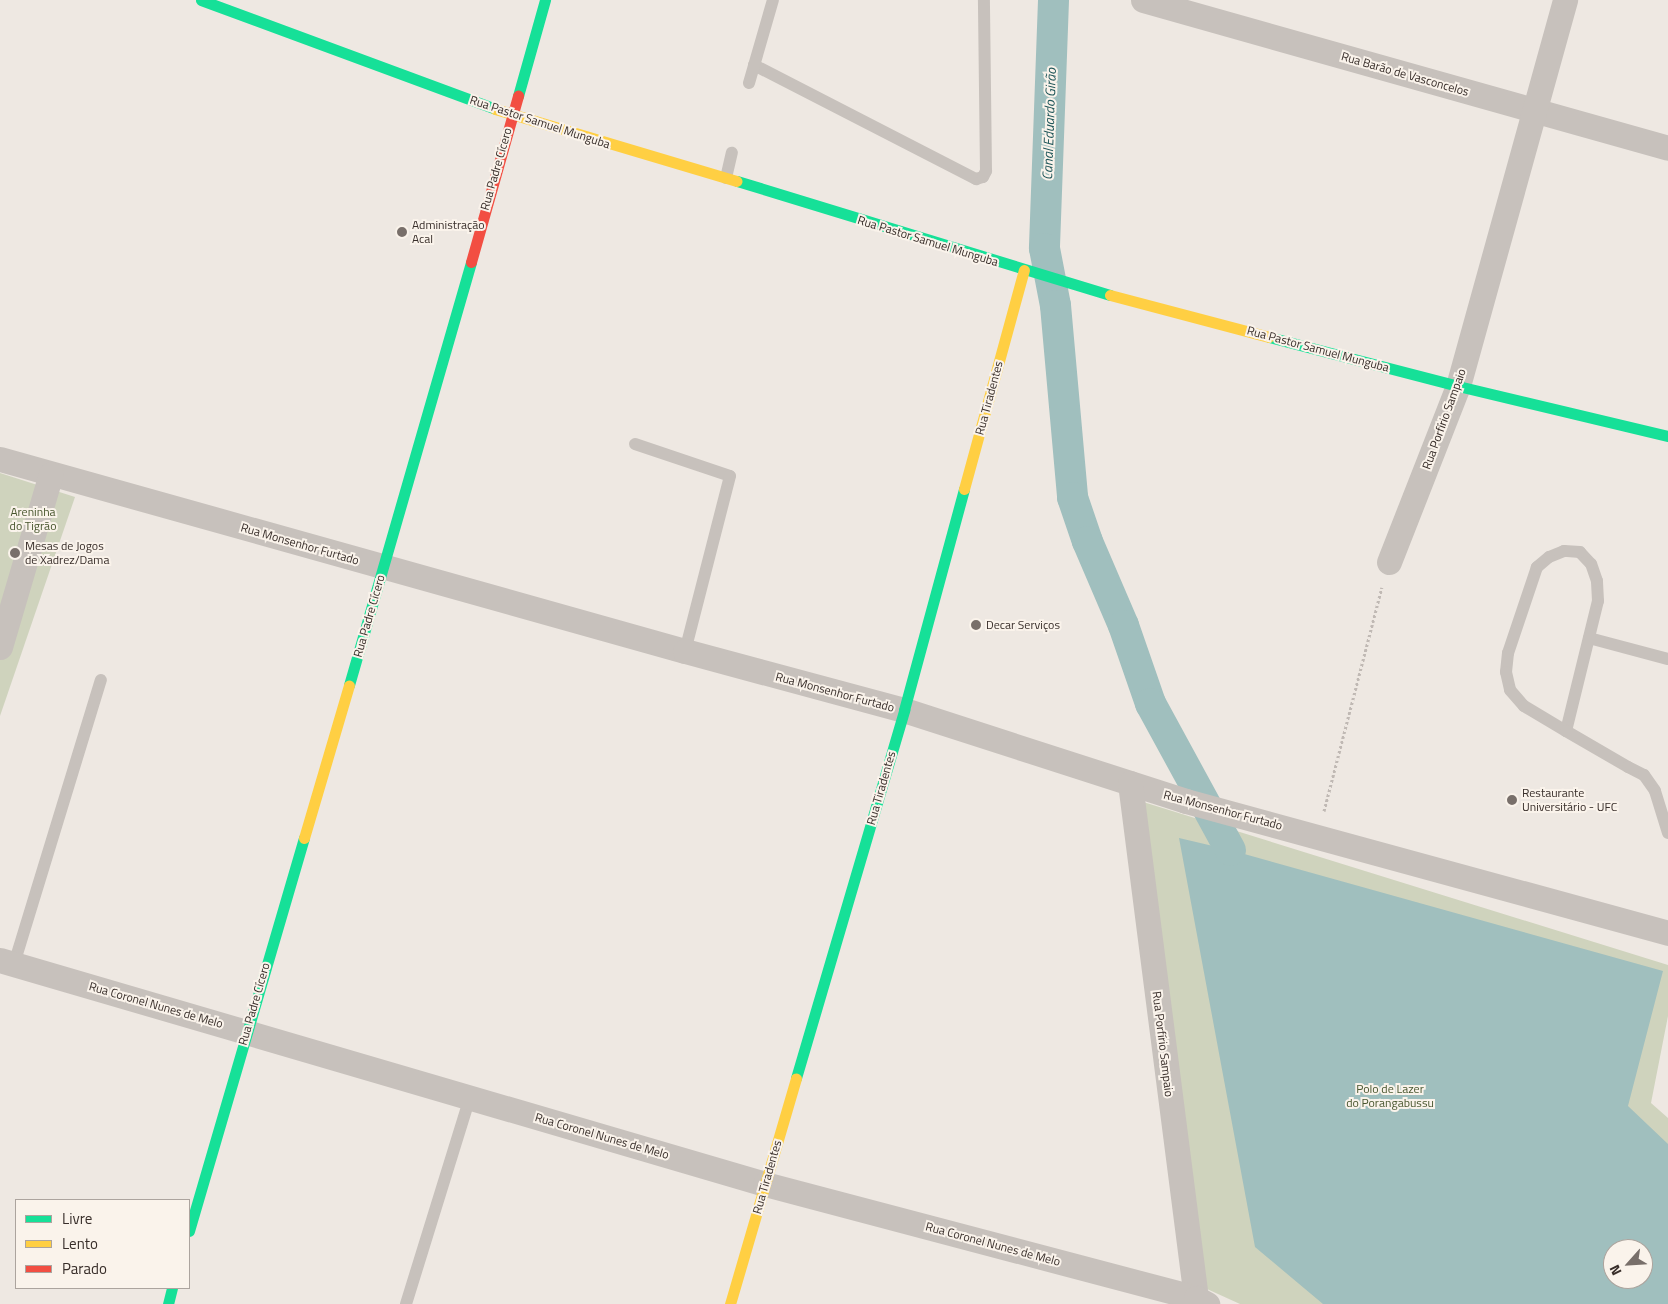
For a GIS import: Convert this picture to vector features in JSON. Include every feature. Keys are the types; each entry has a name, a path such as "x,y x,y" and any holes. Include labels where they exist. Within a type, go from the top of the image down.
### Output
{"street":[{"name":"Rua Pastor Samuel Munguba","path":"201,0 511,115 726,178 1079,287 1458,386 1668,436"},
{"name":"Rua Padre Cícero","path":"190,1228 384,568 545,0"},
{"name":"Rua Barão de Vasconcelos","path":"1143,0 1668,148"},
{"name":"Rua Porfírio Sampaio","path":"1389,562 1458,386 1565,0"},
{"name":"Rua Tiradentes","path":"730,1304 904,710 1024,270"},
{"name":"Rua Monsenhor Furtado","path":"0,459 384,568 904,710 1186,801 1318,835 1668,933"},
{"path":"0,647 52,474"},
{"name":"Rua Porfírio Sampaio","path":"1130,783 1199,1302"},
{"name":"Rua Coronel Nunes de Melo","path":"7,962 765,1184 1199,1302"},
{"path":"168,1304 172,1289"}],"lane":[{"path":"749,83 773,0"},
{"path":"754,65 976,179 983,177 986,171 984,0"},
{"path":"726,178 732,153"},
{"path":"635,444 730,476 685,651"},
{"path":"1566,731 1598,601 1597,581 1591,564 1580,552 1564,551 1549,557 1537,567 1508,654 1506,672 1510,690 1524,706 1566,731 1644,775 1655,791 1668,833"},
{"path":"1589,638 1668,659"},
{"path":"7,962 101,680"},
{"path":"406,1304 470,1097"}],"path":[{"path":"1318,835 1361,673 1368,636 1389,562"}],"green space":[{"name":"Areninha do Tigrão","path":"0,473 75,497 0,716"},
{"name":"Polo de Lazer do Porangabussu","path":"1140,801 1668,965 1668,1016 1651,1103 1668,1118 1668,1304 1240,1304 1207,1289"}],"water":[{"name":"Polo de Lazer do Porangabussu","path":"1179,838 1230,850 1663,971 1628,1106 1668,1144 1668,1304 1323,1304 1255,1247"}],"waterway":[{"name":"Canal Eduardo Girão","path":"1053,0 1044,248 1055,305 1072,497 1087,541 1123,625 1150,703 1230,850"}],"traffic: fast":[{"path":"201,0 495,109"},
{"path":"518,96 545,0"},
{"path":"737,181 1110,295"},
{"path":"349,685 471,262"},
{"path":"1269,337 1458,386 1668,436"},
{"path":"796,1078 904,710 964,489"},
{"path":"190,1228 304,838"},
{"path":"168,1304 172,1289"}],"traffic: slow":[{"path":"495,109 737,181"},
{"path":"964,489 1024,270"},
{"path":"1110,295 1269,337"},
{"path":"304,838 349,685"},
{"path":"730,1304 796,1078"}],"traffic: jam":[{"path":"471,262 518,96"}],"place":[{"name":"Administração Acal","path":"402,232"},
{"name":"Mesas de Jogos de Xadrez/Dama","path":"15,553"},
{"name":"Decar Serviços","path":"976,625"},
{"name":"Restaurante Universitário - UFC","path":"1512,800"}]}
